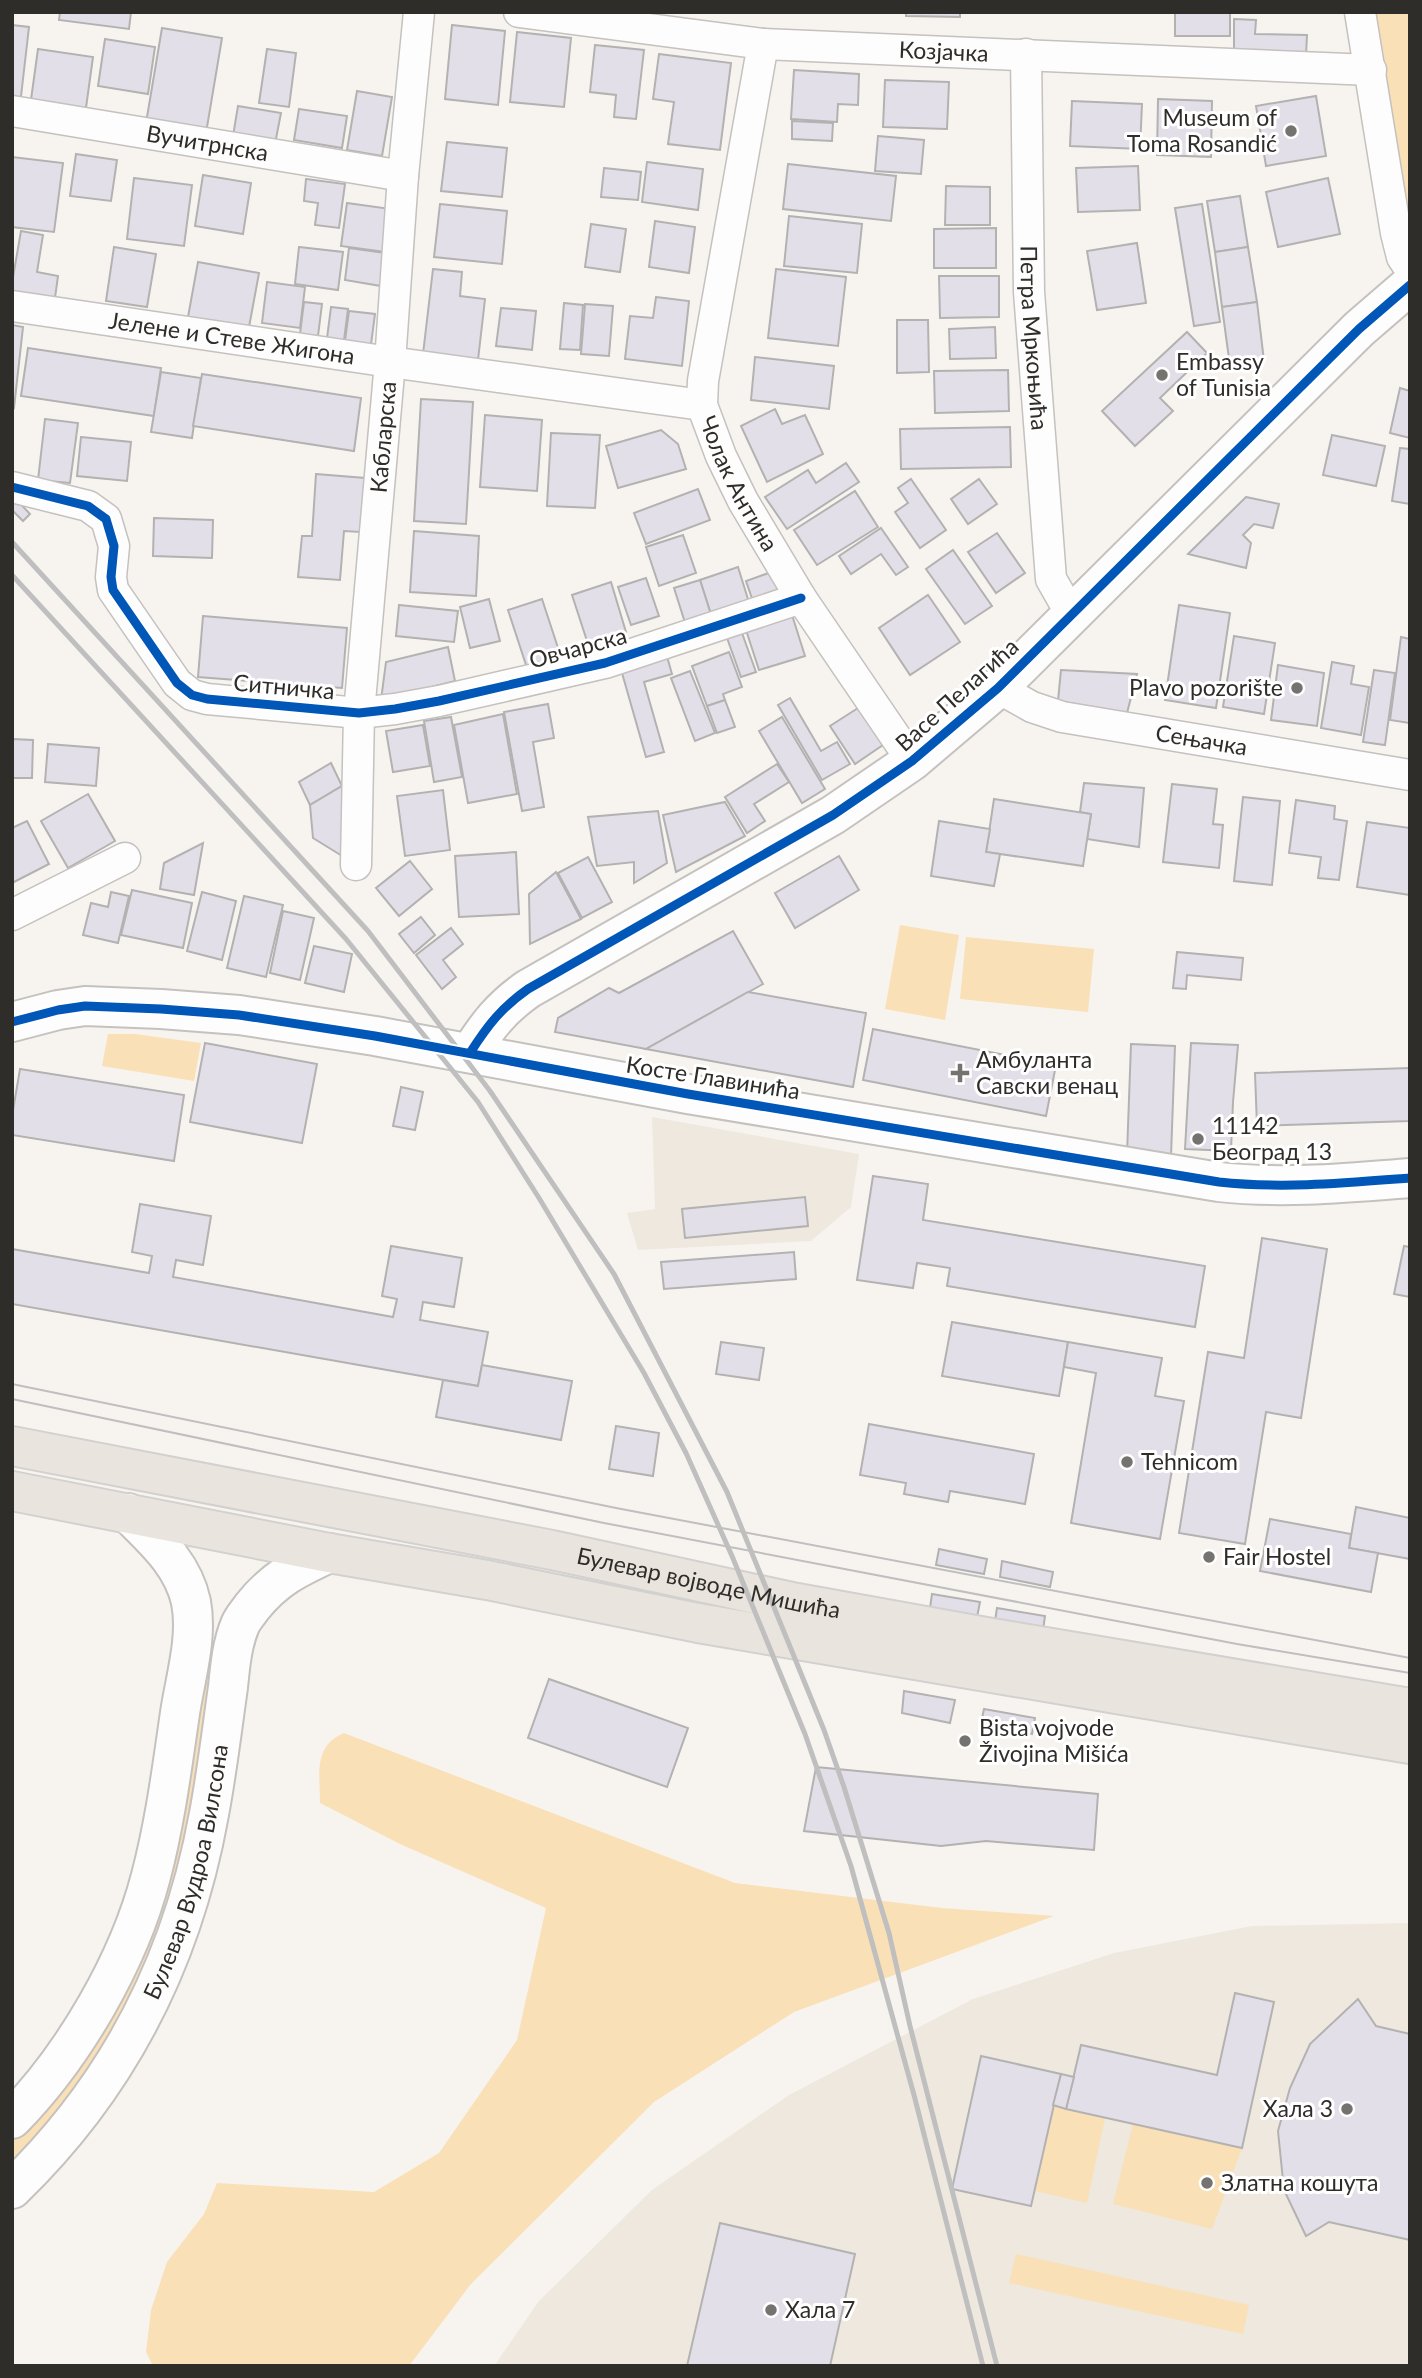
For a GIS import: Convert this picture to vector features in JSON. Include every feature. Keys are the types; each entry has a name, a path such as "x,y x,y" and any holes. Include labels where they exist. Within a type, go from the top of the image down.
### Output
{"main road":[{"name":"Булевар војводе Мишића","path":"12,1446 552,1550 797,1603 1410,1708"},
{"name":"Булевар војводе Мишића","path":"12,1491 329,1553 487,1580 698,1623 1410,1744"}],"street":[{"name":"Кабларска","path":"356,865 359,712 419,12"},
{"name":"Козјачка","path":"519,12 763,44 1371,70"},
{"path":"1360,12 1396,233 1402,257 1410,269"},
{"name":"Чолак Антина","path":"763,44 702,405 721,456 743,501 802,598 912,761"},
{"name":"Петра Мркоњића","path":"1026,54 1030,292 1051,579 1063,600 1074,612"},
{"name":"Вучитрнска","path":"12,111 403,176"},
{"name":"Васе Пелагића","path":"470,1053 493,1019 506,1005 528,989 833,816 912,761 998,688 1359,329 1410,285"},
{"name":"Јелене и Стеве Жигона","path":"12,306 702,405"},
{"name":"Ситничка","path":"12,487 88,506 106,519 114,546 111,577 113,590 177,683 192,695 206,699 359,712"},
{"name":"Овчарска","path":"359,712 439,701 605,663 802,598"},
{"name":"Сењачка","path":"998,688 1032,707 1062,717 1410,775"},
{"path":"12,915 125,858"},
{"name":"Косте Главинића","path":"12,1022 85,1006 239,1015 470,1053 554,1071 688,1094 1219,1182 1256,1186 1410,1178"},
{"name":"Булевар Вудроа Вилсона","path":"12,2119 48,2077 92,2011 117,1966 133,1931 151,1877 167,1801 192,1641 191,1603 183,1576 171,1558 128,1513"},
{"name":"Булевар Вудроа Вилсона","path":"12,2189 72,2123 103,2084 152,2000 172,1951 189,1902 209,1814 229,1676 240,1625 278,1579 329,1553"}],"shaded area":[{"path":"1364,12 1410,12 1410,248"},
{"path":"900,925 959,935 945,1020 885,1009"},
{"path":"966,937 1094,949 1088,1012 960,999"},
{"path":"108,1034 135,1034 201,1043 194,1081 102,1066"},
{"path":"652,1117 859,1154 851,1207 811,1241 638,1250 627,1213 655,1209"},
{"path":"200,1662 216,1667 180,1869 146,1985 96,2072 12,2170 12,2141 48,2099 105,2017"},
{"path":"344,1733 735,1883 942,1908 1054,1916 794,2012 654,2102 471,2284 409,2366 153,2366 146,2352 151,2310 167,2262 204,2214 217,2183 374,2192 439,2153 517,2040 546,1908 400,1844 320,1803 319,1772 323,1753 327,1745"},
{"path":"1410,1923 1410,2366 494,2366 539,2301 652,2190 789,2095 973,1999 1114,1953 1252,1926"},
{"path":"1053,2105 1105,2118 1087,2203 1035,2191"},
{"path":"1133,2124 1242,2148 1212,2229 1113,2204"},
{"path":"1016,2254 1249,2305 1243,2334 1009,2283"}],"building":[{"path":"60,12 131,12 129,29 59,20"},
{"path":"906,12 960,12 960,17 906,16"},
{"path":"1175,12 1230,12 1230,36 1175,36"},
{"path":"1234,19 1256,20 1255,34 1307,35 1306,55 1234,53"},
{"path":"12,25 29,27 20,105 12,104"},
{"path":"452,25 505,31 498,105 445,99"},
{"path":"162,28 222,38 205,139 145,129"},
{"path":"517,32 571,38 564,107 510,102"},
{"path":"105,39 155,47 148,94 98,86"},
{"path":"595,45 644,50 636,119 614,117 616,95 590,92"},
{"path":"38,49 93,57 85,115 30,107"},
{"path":"267,49 296,53 289,107 259,103"},
{"path":"659,54 731,63 720,150 668,144 674,102 653,99"},
{"path":"794,70 859,74 858,105 838,104 837,122 791,119"},
{"path":"885,80 949,82 947,129 883,127"},
{"path":"357,91 392,97 382,156 347,150"},
{"name":"Museum of Toma Rosandić","path":"1316,96 1326,156 1266,166 1256,106"},
{"path":"1158,99 1212,101 1211,157 1157,155"},
{"path":"1072,101 1142,104 1140,149 1070,146"},
{"path":"238,106 281,113 274,149 232,142"},
{"path":"299,109 347,116 342,148 294,140"},
{"path":"792,121 833,123 832,141 792,139"},
{"path":"878,136 924,140 921,174 875,171"},
{"path":"447,142 507,148 502,197 441,191"},
{"path":"76,154 117,160 111,201 70,196"},
{"path":"12,157 63,163 54,232 12,227"},
{"path":"647,162 703,169 698,210 642,202"},
{"path":"788,164 896,176 891,221 783,209"},
{"path":"1138,166 1140,210 1078,212 1076,168"},
{"path":"604,168 641,172 638,200 601,197"},
{"path":"203,175 251,183 243,234 195,226"},
{"path":"134,178 192,185 184,246 127,239"},
{"path":"1328,178 1340,234 1278,247 1266,192"},
{"path":"306,179 345,184 339,228 315,225 318,203 304,201"},
{"path":"946,186 990,187 990,225 945,225"},
{"path":"1240,196 1248,247 1215,252 1207,201"},
{"path":"347,203 391,209 385,252 341,246"},
{"path":"440,204 507,211 502,264 434,257"},
{"path":"1202,204 1220,322 1194,326 1175,208"},
{"path":"789,216 862,224 857,273 784,266"},
{"path":"655,221 695,227 689,273 649,267"},
{"path":"591,224 626,229 620,272 585,267"},
{"path":"996,228 996,268 934,268 934,229"},
{"path":"21,231 43,235 37,272 58,276 54,305 12,298"},
{"path":"1137,243 1146,303 1097,310 1087,251"},
{"path":"114,247 156,254 147,307 106,301"},
{"path":"299,247 343,252 338,290 295,284"},
{"path":"1248,247 1257,302 1222,307 1215,252"},
{"path":"349,248 385,253 381,286 345,280"},
{"path":"198,262 259,273 249,327 188,317"},
{"path":"433,269 462,272 460,296 485,299 478,360 423,354"},
{"path":"776,269 846,277 838,346 768,338"},
{"path":"939,276 999,276 999,317 940,318"},
{"path":"267,282 305,287 300,328 262,323"},
{"path":"656,297 689,301 682,366 625,359 630,316 653,318"},
{"path":"304,302 322,304 317,344 299,342"},
{"path":"1257,302 1264,361 1230,366 1222,307"},
{"path":"564,303 583,305 580,350 560,349"},
{"path":"585,304 613,306 609,356 581,354"},
{"path":"331,307 348,309 343,348 326,346"},
{"path":"501,308 536,311 532,350 496,346"},
{"path":"349,311 375,314 370,352 344,348"},
{"path":"897,320 928,320 929,372 897,373"},
{"path":"12,325 23,327 14,408 12,407"},
{"path":"995,327 996,358 950,359 949,329"},
{"name":"Embassy of Tunisia","path":"1187,332 1207,353 1160,398 1173,411 1135,446 1102,411"},
{"path":"28,348 161,368 154,416 21,396"},
{"path":"755,357 834,366 829,409 751,400"},
{"path":"1008,370 1009,411 935,413 934,371"},
{"path":"161,372 201,378 192,438 151,432"},
{"path":"202,374 361,398 354,451 193,426"},
{"path":"1400,388 1410,391 1410,438 1390,433"},
{"path":"421,399 473,402 466,524 414,521"},
{"path":"775,409 782,424 805,415 823,454 767,482 741,426"},
{"path":"485,415 542,420 537,491 480,487"},
{"path":"45,419 78,423 70,483 38,480"},
{"path":"1010,427 1011,467 901,469 900,429"},
{"path":"661,430 678,444 686,469 618,488 606,446"},
{"path":"551,433 600,435 595,508 547,506"},
{"path":"1332,435 1385,446 1376,486 1323,475"},
{"path":"81,437 131,442 127,481 77,476"},
{"path":"1400,448 1410,449 1410,504 1392,501"},
{"path":"846,463 859,482 787,529 765,497 808,470 816,483"},
{"path":"316,474 365,478 361,532 344,531 340,580 298,577 302,536 312,536"},
{"path":"911,479 946,530 920,548 895,512 908,503 898,488"},
{"path":"979,479 997,504 968,524 951,499"},
{"path":"698,489 710,520 646,544 634,513"},
{"path":"855,491 878,527 817,565 794,530"},
{"path":"12,495 30,514 23,521 12,510"},
{"path":"1246,497 1279,504 1273,528 1254,524 1243,535 1251,543 1246,568 1188,554"},
{"path":"154,518 213,520 212,558 153,556"},
{"path":"881,528 908,567 896,575 881,554 851,574 839,556"},
{"path":"414,531 479,536 476,596 410,592"},
{"path":"997,533 1025,573 996,593 968,552"},
{"path":"683,535 696,573 659,586 646,547"},
{"path":"953,550 992,606 965,624 926,569"},
{"path":"738,567 752,612 714,624 700,580"},
{"path":"777,570 786,597 755,607 746,581"},
{"path":"646,578 659,616 631,625 618,587"},
{"path":"700,580 714,624 688,632 674,588"},
{"path":"611,582 626,632 588,644 572,595"},
{"path":"928,595 960,642 910,675 879,628"},
{"path":"489,599 500,641 470,648 460,607"},
{"path":"542,599 562,660 528,671 508,610"},
{"path":"399,605 458,611 454,642 396,636"},
{"path":"1179,605 1230,613 1216,708 1165,700"},
{"path":"792,615 805,656 759,670 746,630"},
{"path":"203,616 347,628 342,688 198,677"},
{"path":"742,633 756,672 741,677 727,638"},
{"path":"1234,636 1275,643 1264,714 1223,707"},
{"path":"1401,637 1410,639 1410,723 1390,720"},
{"path":"448,647 455,681 381,700 386,662"},
{"path":"729,652 742,687 723,694 725,700 707,706 692,666"},
{"path":"666,653 672,674 644,682 664,752 646,757 620,666"},
{"path":"1332,662 1354,666 1351,684 1369,687 1361,735 1321,728"},
{"path":"1278,665 1324,673 1317,726 1271,720"},
{"path":"1061,670 1137,674 1127,713 1058,701"},
{"path":"1374,670 1395,673 1385,745 1363,742"},
{"path":"690,671 715,733 695,741 671,678"},
{"path":"790,698 821,751 837,742 850,764 822,780 778,705"},
{"path":"725,700 735,727 717,733 707,706"},
{"path":"548,704 554,738 533,742 544,807 522,811 504,712"},
{"path":"858,708 883,745 855,764 830,726"},
{"path":"503,714 517,794 468,803 454,725"},
{"path":"451,717 462,777 434,782 424,721"},
{"path":"782,717 825,789 802,803 759,731"},
{"path":"423,725 430,766 393,772 386,731"},
{"path":"12,739 33,740 32,778 12,778"},
{"path":"48,744 99,748 96,786 45,782"},
{"path":"331,763 342,786 310,805 299,782"},
{"path":"777,764 789,782 754,804 765,821 747,833 725,797"},
{"path":"1084,783 1144,788 1139,847 1087,839 1091,814 1080,812"},
{"path":"1172,784 1217,789 1213,824 1223,825 1219,868 1163,862"},
{"path":"342,786 347,859 313,838 310,805"},
{"path":"443,790 450,850 405,856 397,796"},
{"path":"88,794 115,841 68,868 41,821"},
{"path":"1243,797 1280,801 1272,885 1234,881"},
{"path":"994,799 1091,814 1083,866 986,852"},
{"path":"1296,800 1335,806 1334,819 1347,821 1339,880 1318,878 1321,857 1289,853"},
{"path":"725,802 745,836 676,872 663,815"},
{"path":"658,811 667,863 634,883 634,862 597,866 588,817"},
{"path":"27,821 49,864 12,883 12,828"},
{"path":"939,821 990,829 986,852 1000,854 994,886 931,876"},
{"path":"1367,822 1410,828 1410,895 1357,887"},
{"path":"203,843 194,895 160,889 164,863"},
{"path":"516,852 519,914 459,917 455,856"},
{"path":"839,856 859,890 795,928 775,893"},
{"path":"588,857 612,902 582,918 558,873"},
{"path":"410,861 432,889 399,916 376,888"},
{"path":"556,872 581,919 530,944 529,894"},
{"path":"132,890 192,903 183,948 121,935"},
{"path":"111,892 129,896 118,943 83,935 91,903 108,907"},
{"path":"202,892 236,901 222,960 187,951"},
{"path":"244,896 283,905 266,977 227,968"},
{"path":"283,911 314,918 300,980 270,973"},
{"path":"421,917 435,935 414,953 399,934"},
{"path":"451,928 463,944 443,960 456,977 442,989 416,955"},
{"path":"733,931 763,984 646,1049 555,1032 558,1018 609,988 619,993"},
{"path":"314,946 352,954 344,992 305,983"},
{"path":"1177,952 1243,958 1241,980 1187,975 1186,989 1173,988"},
{"path":"748,992 866,1013 853,1087 646,1049"},
{"name":"Амбуланта Савски венац","path":"873,1029 1056,1065 1046,1116 863,1080"},
{"path":"205,1043 317,1064 302,1143 190,1122"},
{"path":"1191,1043 1238,1045 1231,1151 1185,1149"},
{"path":"1131,1044 1175,1046 1171,1156 1127,1154"},
{"path":"1410,1068 1410,1121 1257,1126 1255,1073"},
{"path":"20,1069 184,1095 174,1161 12,1135 12,1116"},
{"path":"401,1087 423,1092 415,1130 393,1126"},
{"path":"873,1176 928,1184 923,1220 1205,1266 1195,1327 947,1286 950,1268 917,1263 913,1288 857,1280"},
{"path":"805,1197 808,1226 685,1238 682,1209"},
{"path":"140,1204 211,1216 203,1265 176,1260 173,1277 393,1317 397,1299 382,1296 391,1246 462,1258 454,1307 423,1302 420,1320 488,1332 478,1386 12,1304 12,1249 149,1273 152,1256 132,1252"},
{"path":"1262,1238 1327,1249 1301,1418 1266,1412 1245,1544 1179,1533 1208,1352 1244,1358"},
{"path":"1404,1246 1410,1247 1410,1297 1394,1294"},
{"path":"794,1252 796,1279 664,1289 661,1262"},
{"path":"952,1322 1068,1342 1059,1396 942,1376"},
{"path":"721,1342 764,1348 759,1380 716,1374"},
{"name":"Tehnicom","path":"1068,1342 1162,1358 1155,1396 1184,1401 1160,1539 1071,1523 1096,1373 1064,1367"},
{"path":"482,1365 572,1381 561,1440 436,1417 443,1380 478,1386"},
{"path":"869,1424 1034,1454 1025,1504 950,1491 948,1502 904,1494 906,1483 860,1475"},
{"path":"616,1426 659,1433 653,1476 609,1469"},
{"path":"1356,1507 1410,1518 1410,1559 1349,1548"},
{"path":"1270,1519 1351,1534 1349,1548 1378,1553 1371,1592 1260,1571"},
{"path":"939,1549 987,1559 984,1574 936,1565"},
{"path":"1002,1561 1053,1572 1050,1587 1000,1577"},
{"path":"932,1594 980,1602 977,1617 930,1608"},
{"path":"997,1608 1045,1616 1043,1630 995,1621"},
{"path":"549,1679 688,1728 667,1787 528,1738"},
{"path":"904,1691 955,1700 950,1723 902,1713"},
{"path":"984,1709 1035,1718 1032,1734 981,1723"},
{"path":"816,1767 1098,1794 1094,1850 986,1841 941,1846 804,1831"},
{"path":"1235,1993 1274,2002 1242,2148 1066,2109 1081,2045 1217,2075"},
{"name":"Хала 3","path":"1358,1999 1376,2026 1410,2034 1410,2240 1329,2222 1306,2236 1284,2190 1278,2131 1290,2088 1310,2044"},
{"path":"981,2056 1061,2074 1031,2206 952,2189"},
{"path":"1061,2074 1074,2077 1066,2109 1053,2105"},
{"name":"Хала 7","path":"720,2223 855,2254 830,2366 687,2366"}],"tram line":[{"path":"12,1384 616,1508 1410,1658"},
{"path":"12,1399 604,1523 1237,1644 1410,1673"}],"railway":[{"path":"12,542 368,931 490,1091 614,1274 727,1492 824,1730 844,1787 889,1933 910,2026 997,2366"},
{"path":"12,575 346,939 478,1102 644,1373 686,1453 732,1556 805,1734 851,1866 914,2095 983,2366"}],"cycle path":[{"path":"470,1053 496,1018 528,989 833,815 912,761 998,688 1359,329 1410,285"},
{"path":"12,487 88,506 106,519 114,546 111,577 113,590 177,683 192,695 207,699 359,713 395,709 605,663 801,598"},
{"path":"12,1022 85,1006 239,1015 375,1036 688,1094 1219,1182 1290,1185 1410,1178"}],"place":[{"name":"Museum of Toma Rosandić","path":"1291,131"},
{"name":"Embassy of Tunisia","path":"1162,375"},
{"name":"Plavo pozorište","path":"1297,688"},
{"name":"Амбуланта Савски венац","path":"960,1073"},
{"name":"11142 Београд 13","path":"1198,1139"},
{"name":"Tehnicom","path":"1127,1462"},
{"name":"Fair Hostel","path":"1209,1557"},
{"name":"Bista vojvode Živojina Mišića","path":"965,1741"},
{"name":"Хала 3","path":"1347,2109"},
{"name":"Златна кошута","path":"1207,2183"},
{"name":"Хала 7","path":"771,2310"}]}
